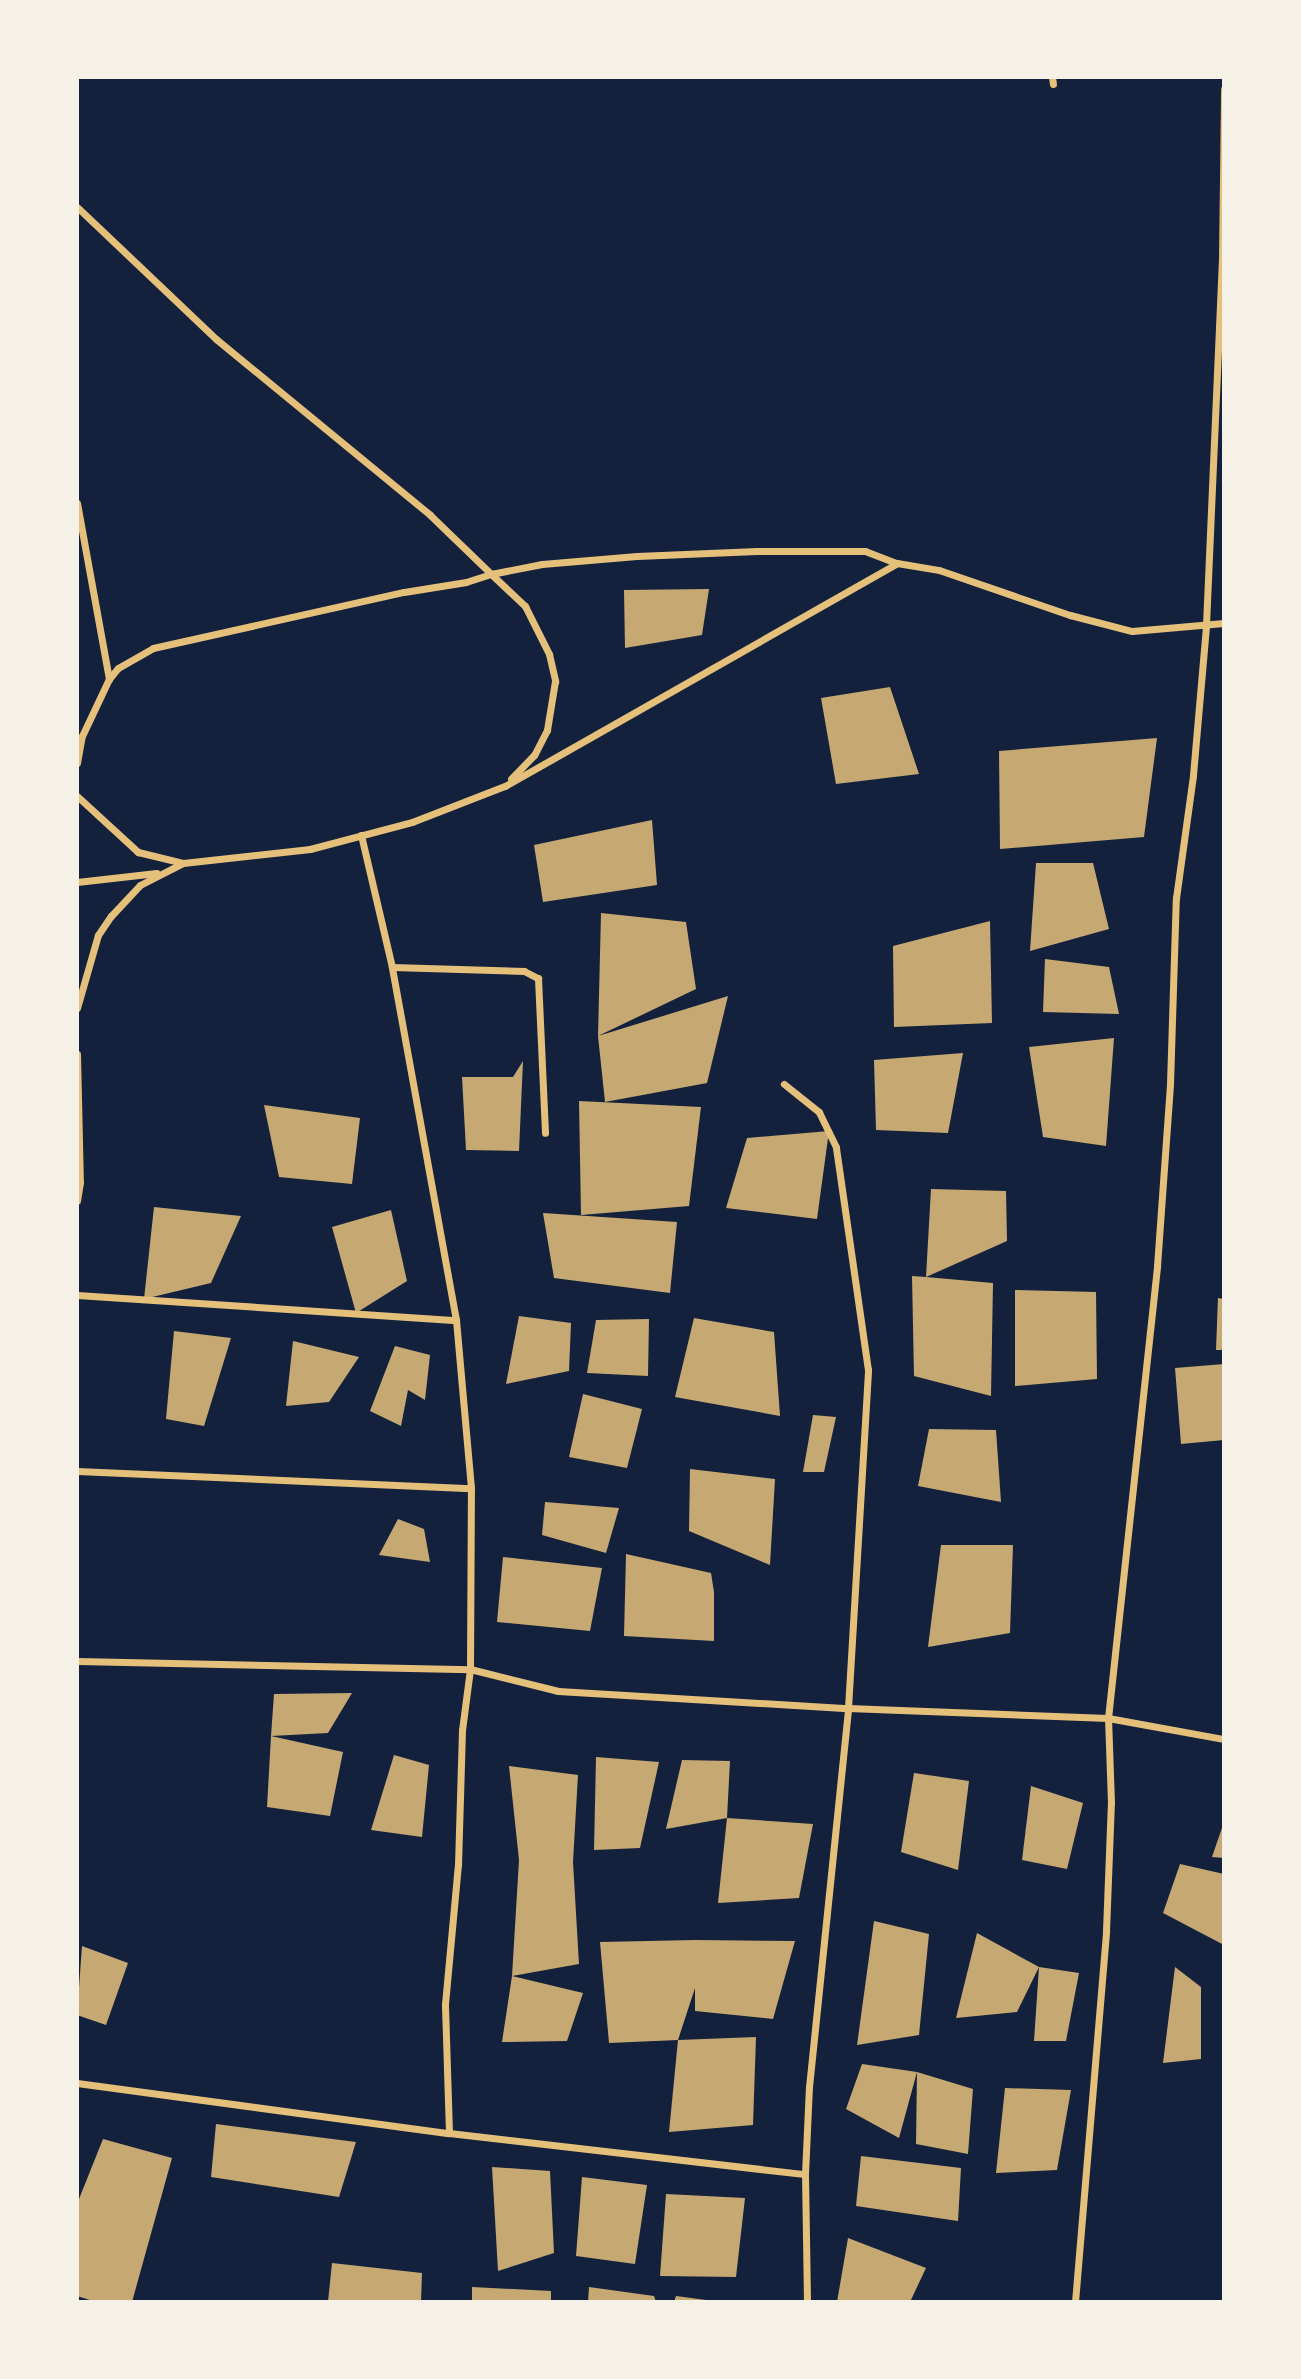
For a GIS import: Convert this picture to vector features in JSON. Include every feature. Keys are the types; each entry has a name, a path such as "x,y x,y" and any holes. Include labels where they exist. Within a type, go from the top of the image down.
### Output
{"street":[{"path":"1075,2302 1106,1931 1111,1803 1108,1718 1157,1266 1170,1084 1176,898 1193,775 1206,625 1222,260 1224,89"},
{"path":"77,207 216,339 430,516 526,606 549,654 555,681 547,730 534,755 505,786"},
{"path":"77,503 109,679"},
{"path":"77,763 82,736 109,679 118,668 153,648 491,574 584,561 757,551 865,551 897,563 939,570 1070,615 1132,631 1224,623"},
{"path":"77,882 160,872 183,863 310,849 412,822 505,786 897,563"},
{"path":"77,796 101,821 138,852 183,863"},
{"path":"361,835 392,967 456,1320 471,1488 470,1670 462,1730 458,1865 444,2004 449,2133"},
{"path":"77,1008 98,934 122,900 160,872"},
{"path":"392,967 524,971 538,978 545,1133"},
{"path":"77,1054 77,1201"},
{"path":"784,1084 819,1112 836,1147 867,1370 848,1708 809,2087 805,2174 807,2302"},
{"path":"77,1294 456,1320"},
{"path":"77,1471 471,1488"},
{"path":"77,1661 470,1670 558,1691 848,1708 1108,1718 1224,1739"},
{"path":"77,2083 449,2133 805,2174"}],"building":[{"path":"709,589 702,635 625,648 624,590"},
{"path":"890,687 919,774 836,784 821,698"},
{"path":"1157,738 1144,837 1000,849 999,751"},
{"path":"652,820 657,885 543,902 534,845"},
{"path":"1036,863 1093,863 1109,929 1030,951"},
{"path":"601,913 686,922 696,989 598,1036"},
{"path":"990,921 992,1023 894,1027 893,946"},
{"path":"1045,959 1109,967 1119,1014 1043,1012"},
{"path":"728,996 707,1083 605,1102 598,1036"},
{"path":"1114,1038 1106,1146 1043,1137 1029,1047"},
{"path":"963,1053 948,1133 876,1130 874,1060"},
{"path":"523,1061 519,1151 466,1150 462,1077 513,1077"},
{"path":"579,1101 701,1107 689,1206 581,1215"},
{"path":"264,1105 360,1118 352,1184 279,1177"},
{"path":"829,1131 817,1219 726,1208 747,1138"},
{"path":"931,1189 1006,1191 1007,1241 926,1277"},
{"path":"154,1207 241,1216 211,1283 144,1299"},
{"path":"391,1210 407,1281 356,1313 332,1227"},
{"path":"543,1213 677,1222 670,1293 554,1278"},
{"path":"912,1276 993,1283 991,1396 914,1376"},
{"path":"1015,1290 1096,1292 1097,1379 1015,1386"},
{"path":"1218,1298 1224,1299 1224,1350 1216,1350"},
{"path":"519,1316 571,1323 569,1371 506,1384"},
{"path":"694,1318 774,1332 780,1416 675,1397"},
{"path":"649,1319 648,1376 587,1373 596,1320"},
{"path":"174,1331 231,1338 204,1426 166,1419"},
{"path":"293,1341 359,1357 329,1402 286,1406"},
{"path":"395,1346 430,1355 425,1400 408,1390 401,1426 370,1411"},
{"path":"1224,1364 1224,1440 1181,1444 1175,1368"},
{"path":"583,1394 642,1409 627,1468 569,1457"},
{"path":"813,1415 836,1417 824,1472 803,1472"},
{"path":"929,1429 996,1430 1001,1502 918,1486"},
{"path":"690,1469 775,1479 770,1565 689,1531"},
{"path":"545,1502 619,1508 606,1553 542,1535"},
{"path":"398,1519 424,1529 430,1562 379,1555"},
{"path":"941,1545 1013,1545 1010,1633 928,1647"},
{"path":"626,1554 711,1573 714,1592 714,1641 624,1636"},
{"path":"503,1557 602,1568 590,1631 497,1622"},
{"path":"352,1693 328,1733 271,1736 274,1694"},
{"path":"271,1736 343,1752 330,1816 267,1807"},
{"path":"394,1755 429,1765 422,1837 371,1830"},
{"path":"596,1757 659,1762 640,1848 594,1850"},
{"path":"682,1760 730,1761 727,1818 666,1829"},
{"path":"509,1766 578,1775 573,1862 579,1964 512,1976 519,1860"},
{"path":"914,1773 969,1781 958,1870 901,1852"},
{"path":"1031,1786 1083,1803 1067,1869 1022,1860"},
{"path":"727,1818 813,1824 799,1898 718,1903"},
{"path":"1224,1822 1224,1858 1212,1857"},
{"path":"1180,1864 1224,1874 1224,1945 1163,1913"},
{"path":"874,1921 929,1934 919,2035 857,2045"},
{"path":"977,1933 1039,1967 1017,2012 956,2018"},
{"path":"795,1941 773,2019 695,2011 695,1988 678,2040 609,2043 600,1942"},
{"path":"82,1946 128,1963 106,2025 77,2015"},
{"path":"1039,1967 1079,1973 1066,2041 1034,2041"},
{"path":"1175,1967 1201,1987 1201,2059 1163,2063"},
{"path":"512,1976 583,1993 567,2041 502,2042"},
{"path":"756,2037 753,2125 669,2132 678,2040"},
{"path":"862,2064 917,2072 899,2138 846,2109"},
{"path":"917,2072 973,2089 968,2154 916,2144"},
{"path":"1005,2088 1071,2090 1057,2170 996,2173"},
{"path":"216,2124 356,2142 339,2197 211,2177"},
{"path":"103,2139 172,2158 132,2302 96,2302 77,2296 77,2204"},
{"path":"861,2156 961,2168 958,2221 856,2206"},
{"path":"492,2167 550,2171 554,2253 498,2271"},
{"path":"582,2177 647,2185 635,2264 576,2256"},
{"path":"666,2194 745,2198 736,2277 660,2276"},
{"path":"848,2238 926,2268 910,2302 837,2302"},
{"path":"332,2263 422,2273 421,2302 328,2302"},
{"path":"472,2287 551,2291 551,2302 472,2302"},
{"path":"589,2287 654,2296 656,2302 588,2302"},
{"path":"676,2296 706,2300 706,2302 674,2302"}]}
